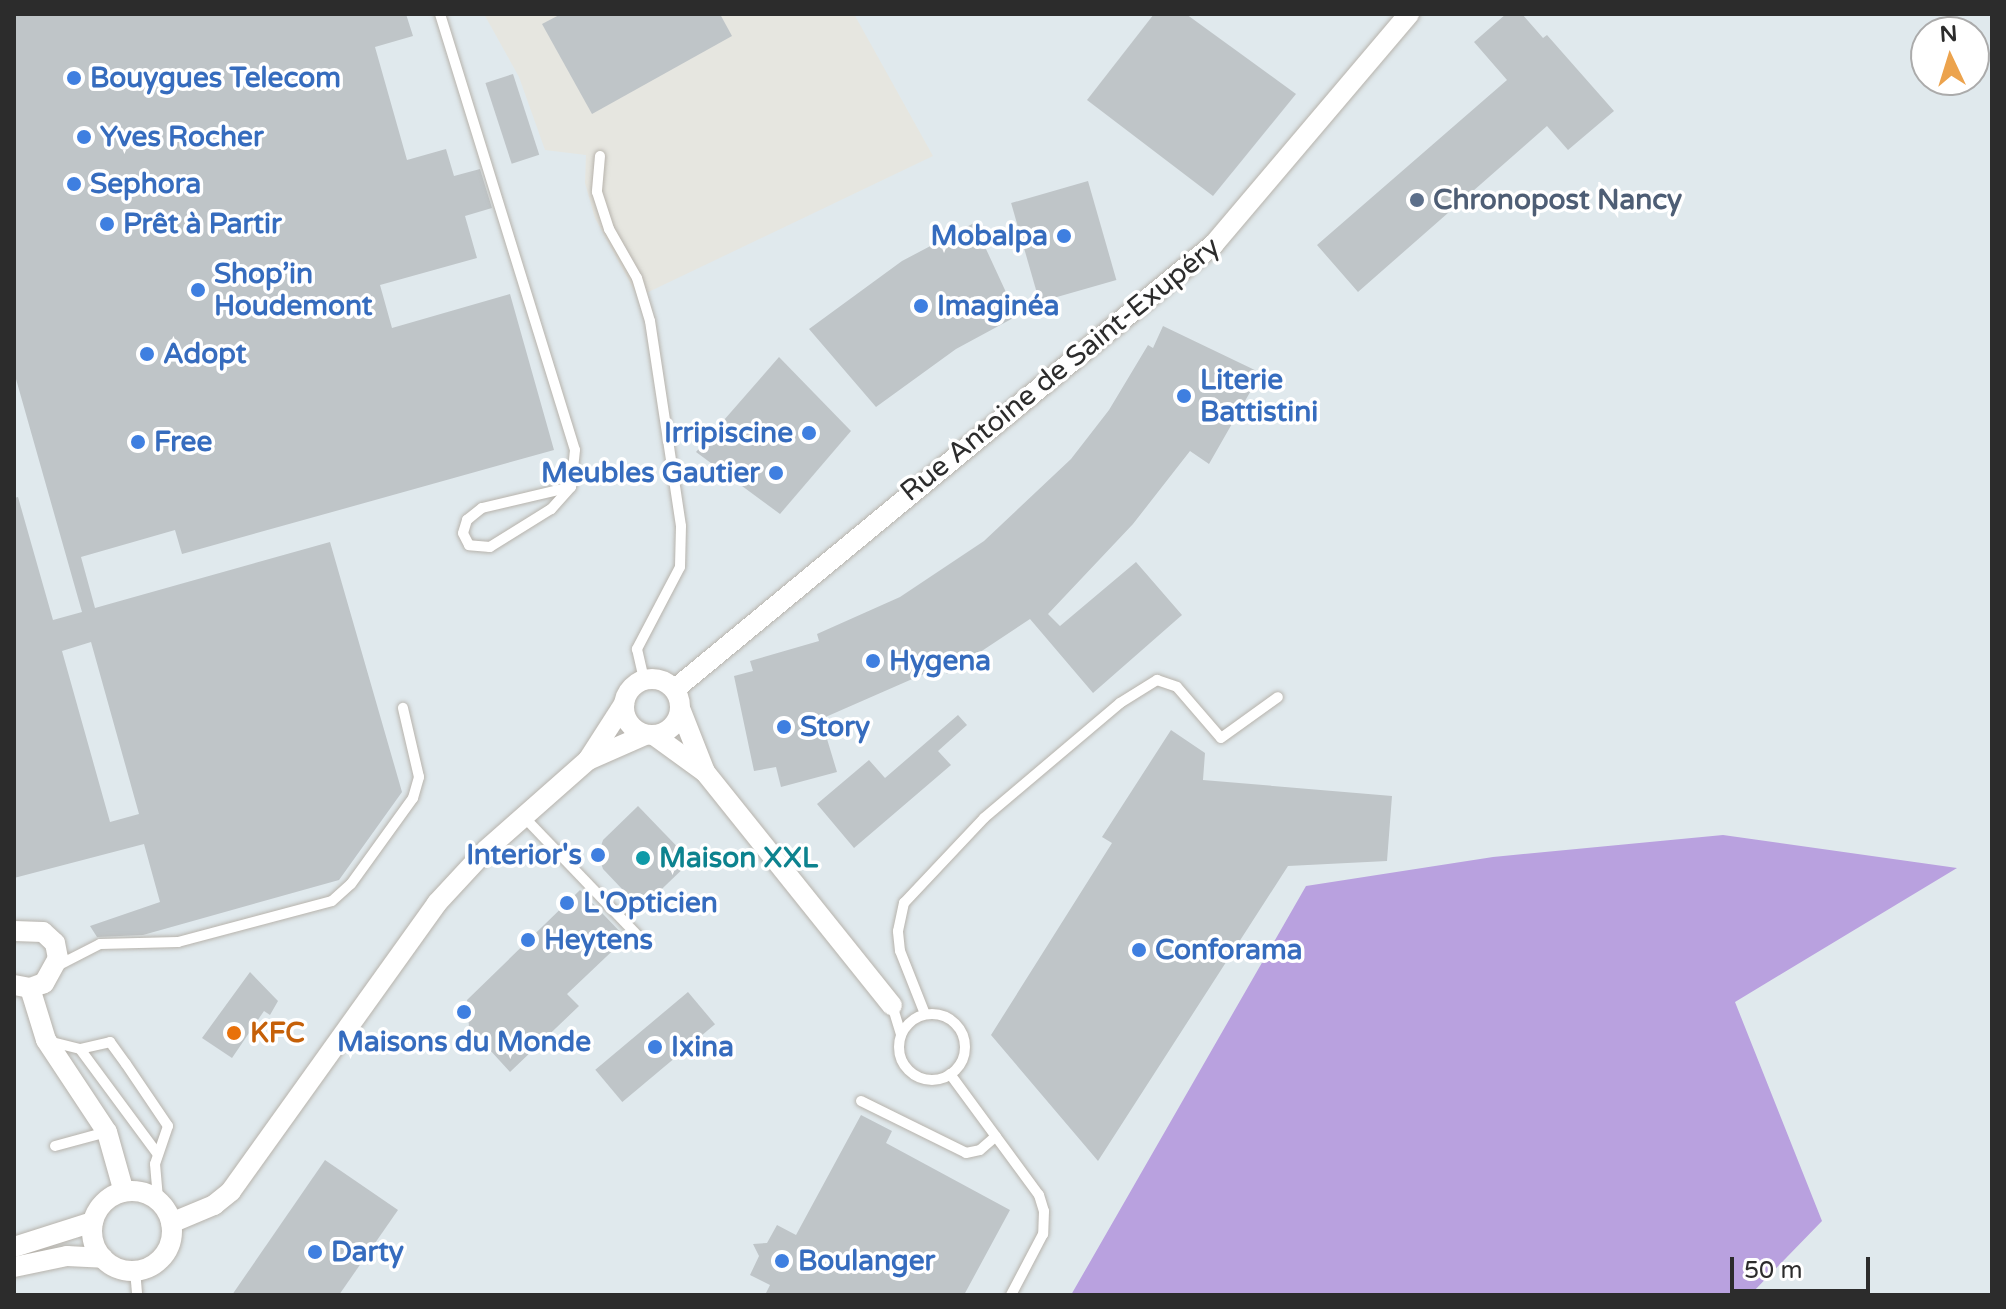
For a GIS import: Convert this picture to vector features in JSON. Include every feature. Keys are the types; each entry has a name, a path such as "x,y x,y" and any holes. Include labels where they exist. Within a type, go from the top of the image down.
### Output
{"street":[{"name":"Rue Antoine de Saint-Exupéry","path":"675,689 1214,244 1409,14"},
{"path":"171,1223 209,1207 231,1191 396,954 437,903 523,816 588,760 624,704 629,690 644,680 662,680 675,689 705,772 892,1005"},
{"path":"624,704 628,723 705,772"},
{"path":"588,760 674,726 681,711"},
{"path":"14,931 29,927 50,936 58,950 57,966 50,979 22,986 46,1040 107,1132 124,1192"},
{"path":"14,1267 67,1256 103,1258 135,1270 164,1255 171,1223 158,1200 124,1192 101,1206 93,1222 93,1241 103,1258"},
{"path":"14,1247 93,1222"}],"lane":[{"path":"440,14 575,450 571,487 551,509 490,547 469,545 463,533 467,520 482,508 571,487"},
{"path":"600,156 595,177 603,213 637,278 650,321 681,526 680,567 637,649 644,680"},
{"path":"922,1015 900,951 904,903 984,818 1146,684 1167,680 1177,687 1221,738 1278,697"},
{"path":"57,966 100,944 178,942 332,901 351,884 413,798 419,777 403,708"},
{"path":"523,816 642,940"},
{"path":"892,1005 922,1015 948,1018 962,1033 961,1061 950,1074 932,1079 914,1074 899,1053 901,1035 892,1005"},
{"path":"901,1035 922,1015"},
{"path":"46,1040 80,1049 110,1042 168,1126 157,1153 158,1200"},
{"path":"80,1049 157,1153"},
{"path":"950,1074 1039,1195 1044,1211 1043,1234 1011,1295"},
{"path":"861,1101 966,1153 980,1150 996,1136"},
{"path":"55,1146 107,1132"},
{"path":"135,1270 137,1295"}],"shaded area":[{"path":"484,14 854,14 933,156 638,297 595,218 585,183 586,155 545,150 519,77"},
{"path":"1723,835 1957,868 1735,1002 1822,1221 1750,1295 1071,1295 1306,886 1493,857"}],"building":[{"name":"Shop’in Houdemont","path":"14,14 406,14 413,36 375,47 407,160 446,149 454,176 480,169 492,208 465,216 477,258 380,285 392,328 510,294 554,450 182,554 175,530 81,557 95,608 330,542 402,792 339,880 143,935 97,937 90,926 160,902 144,844 14,878 14,498 18,497 53,620 82,612 14,372","holes":["91,642 139,814 110,822 62,651"]},
{"path":"561,14 720,14 732,36 592,114 542,24"},
{"path":"1154,14 1186,14 1296,94 1213,196 1087,100"},
{"name":"Chronopost Nancy","path":"1506,14 1522,14 1543,38 1547,35 1614,111 1568,150 1547,126 1358,292 1317,245 1507,80 1474,42"},
{"path":"513,74 539,155 512,164 485,83"},
{"name":"Mobalpa","path":"1088,181 1116,280 1039,302 1011,203"},
{"name":"Imaginéa","path":"974,223 1017,316 956,349 876,407 809,329 902,261"},
{"path":"1163,326 1261,373 1209,464 1190,451 1133,524 1048,614 1060,626 1136,562 1182,615 1093,693 1030,619 947,674 942,666 821,719 837,772 781,787 776,767 754,771 734,676 753,671 750,661 819,641 817,634 900,597 984,541 1071,459 1109,410 1148,345 1153,348"},
{"path":"779,357 851,431 780,514 696,452"},
{"path":"958,715 967,725 938,751 951,765 854,848 817,804 869,760 885,778"},
{"name":"Conforama","path":"1171,730 1205,753 1203,780 1392,796 1387,861 1288,866 1098,1161 991,1035 1112,843 1102,837"},
{"name":"Maison XXL","path":"638,806 691,861 641,909 603,869 598,855 603,840"},
{"path":"580,890 626,938 567,994 579,1006 510,1072 469,1027 467,1000"},
{"path":"250,972 278,1001 270,1015 264,1011 232,1058 202,1038"},
{"name":"Ixina","path":"688,992 715,1024 622,1102 595,1070"},
{"path":"861,1115 892,1131 886,1143 1010,1210 964,1295 765,1295 770,1285 750,1275 759,1256 753,1244 767,1243 777,1225 796,1235"},
{"name":"Darty","path":"325,1160 398,1210 339,1295 232,1295"}],"place":[{"name":"Bouygues Telecom","path":"74,78"},
{"name":"Yves Rocher","path":"84,137"},
{"name":"Sephora","path":"74,184"},
{"name":"Chronopost Nancy","path":"1417,200"},
{"name":"Prêt à Partir","path":"107,224"},
{"name":"Mobalpa","path":"1064,236"},
{"name":"Shop’in Houdemont","path":"198,290"},
{"name":"Imaginéa","path":"921,306"},
{"name":"Adopt","path":"147,354"},
{"name":"Literie Battistini","path":"1184,396"},
{"name":"Irripiscine","path":"809,433"},
{"name":"Free","path":"138,442"},
{"name":"Meubles Gautier","path":"776,473"},
{"name":"Hygena","path":"873,661"},
{"name":"Story","path":"784,727"},
{"name":"Interior's","path":"598,855"},
{"name":"Maison XXL","path":"643,858"},
{"name":"L'Opticien","path":"567,903"},
{"name":"Heytens","path":"528,940"},
{"name":"Conforama","path":"1139,950"},
{"name":"Maisons du Monde","path":"464,1012"},
{"name":"KFC","path":"234,1033"},
{"name":"Ixina","path":"655,1047"},
{"name":"Darty","path":"315,1252"},
{"name":"Boulanger","path":"782,1261"}]}
